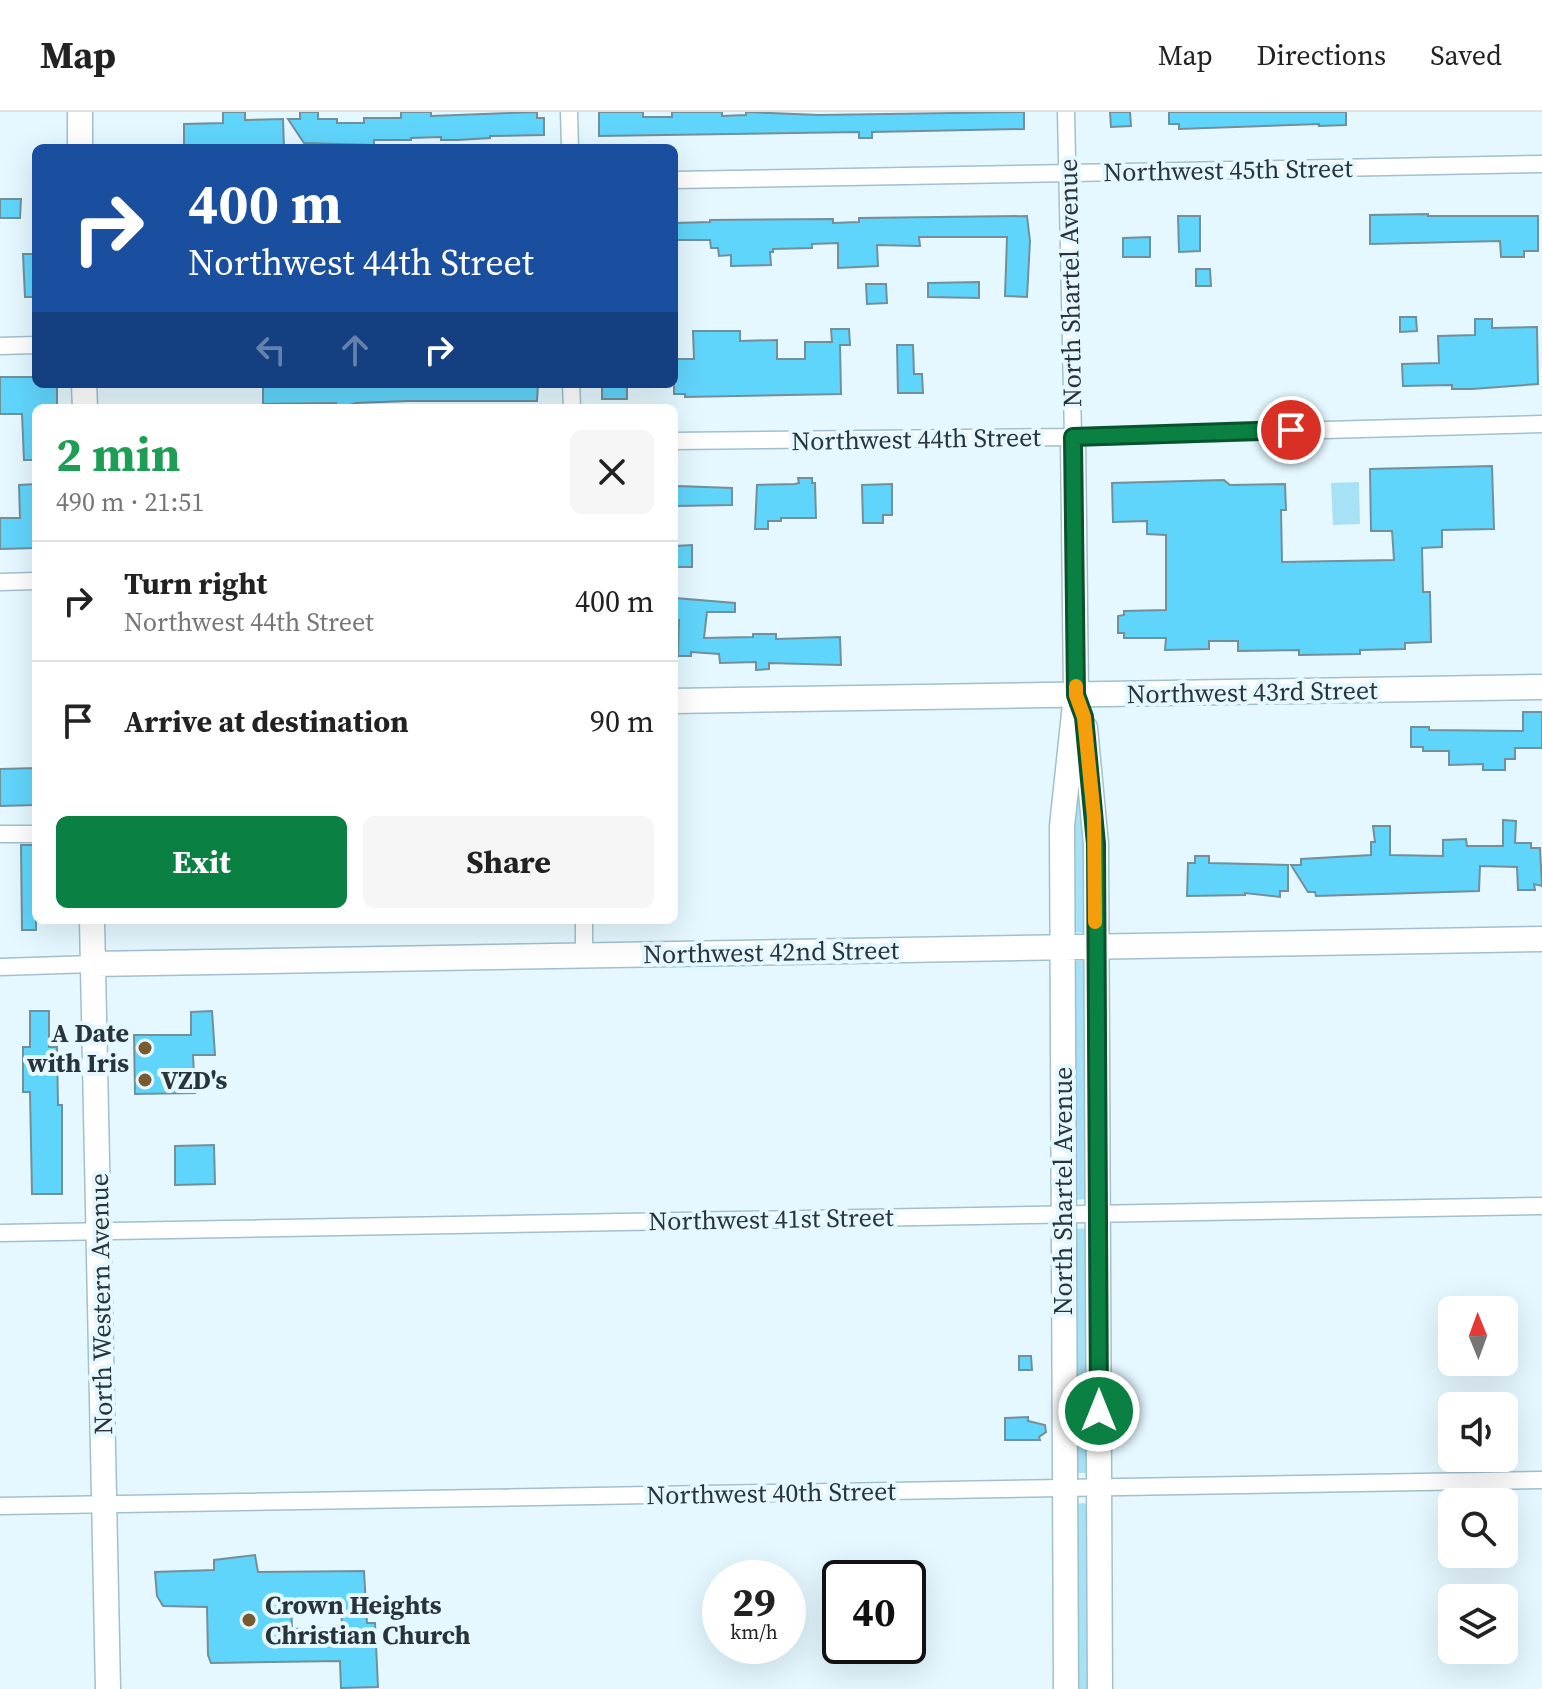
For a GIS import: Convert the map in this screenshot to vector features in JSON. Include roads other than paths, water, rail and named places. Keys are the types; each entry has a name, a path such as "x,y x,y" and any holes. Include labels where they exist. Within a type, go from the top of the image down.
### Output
{"street":[{"path":"80,112 80,144"},
{"path":"569,112 570,144"},
{"name":"North Shartel Avenue","path":"1066,112 1076,695 1062,826 1066,1689"},
{"name":"Northwest 45th Street","path":"678,180 1542,164"},
{"path":"0,346 32,345"},
{"name":"Northwest 44th Street","path":"678,441 1073,437 1542,424"},
{"path":"0,582 32,581"},
{"name":"Northwest 43rd Street","path":"678,701 1542,687"},
{"name":"North Shartel Avenue","path":"1076,695 1084,717 1094,816 1100,1689"},
{"path":"0,834 32,834"},
{"name":"North Western Avenue","path":"92,924 108,1689"},
{"path":"584,924 584,956"},
{"name":"Northwest 42nd Street","path":"0,967 1542,939"},
{"name":"Northwest 41st Street","path":"0,1233 1542,1206"},
{"name":"Northwest 40th Street","path":"0,1506 1542,1480"}],"place":[{"name":"A Date with Iris","path":"145,1048"},
{"name":"VZD's","path":"145,1080"},
{"name":"Crown Heights Christian Church","path":"249,1620"}]}
